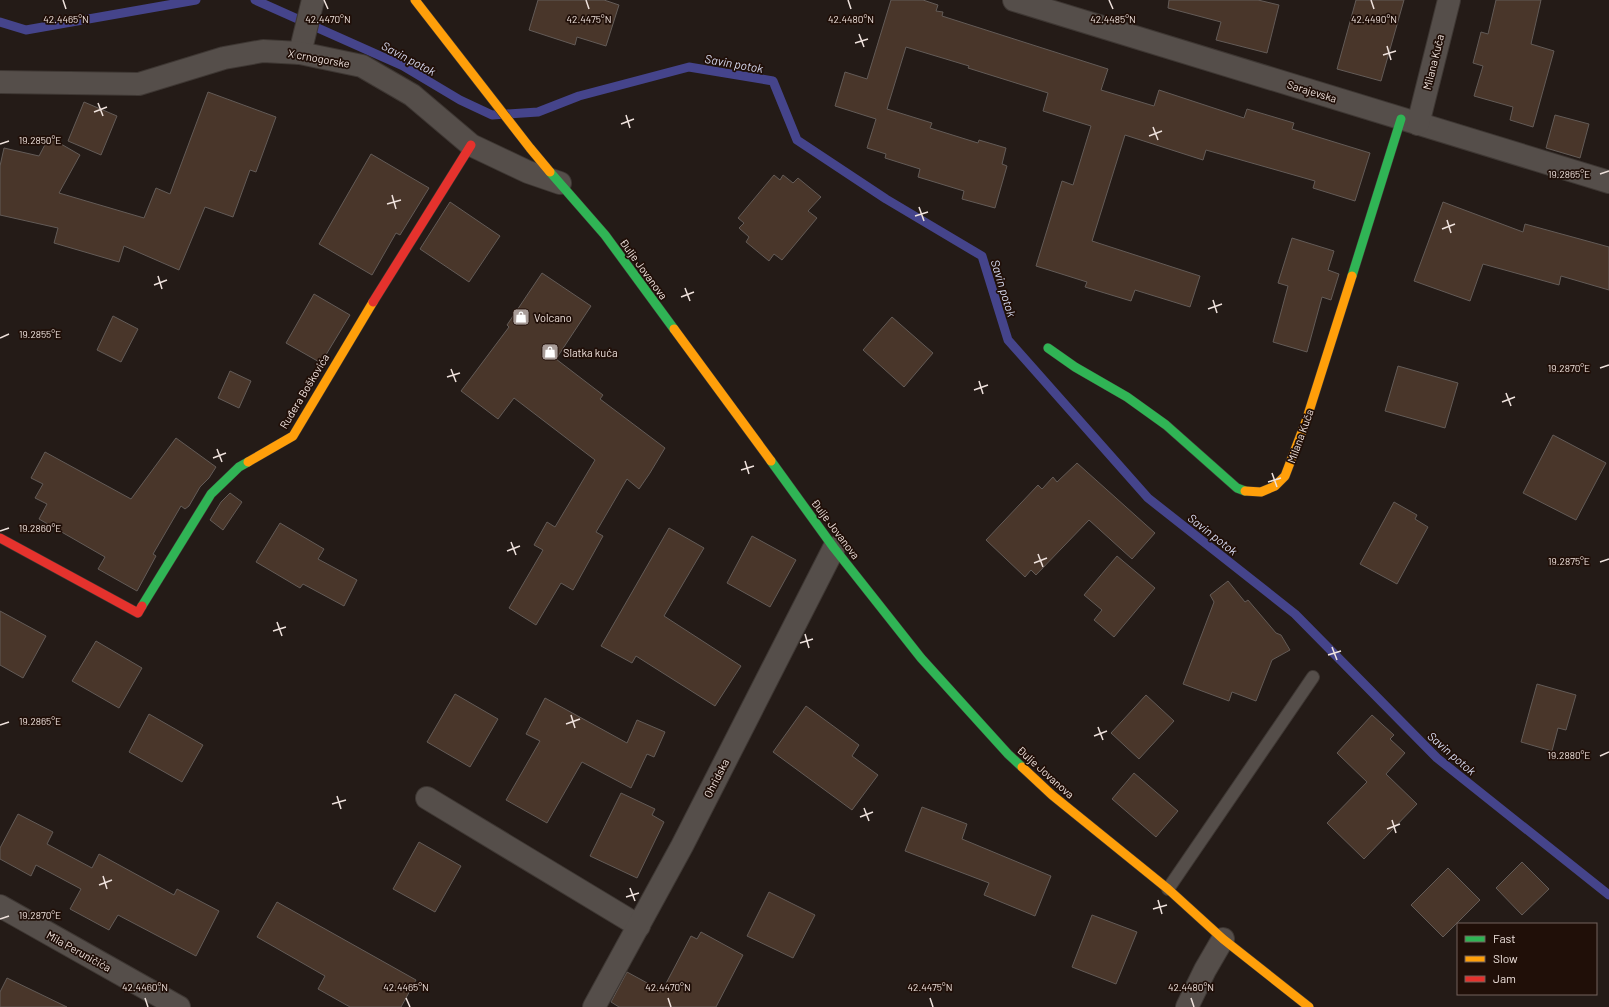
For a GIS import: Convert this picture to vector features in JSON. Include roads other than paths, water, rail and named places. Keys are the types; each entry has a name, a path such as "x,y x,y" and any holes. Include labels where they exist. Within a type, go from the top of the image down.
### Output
{"street":[{"path":"303,43 313,0"},
{"name":"Đulje Jovanova","path":"415,0 530,148 605,235 834,548 921,658 1008,754 1052,795 1168,889 1223,939 1309,1007"},
{"name":"Sarajevska","path":"1014,0 1609,182"},
{"name":"Milana Kuča","path":"1048,348 1075,367 1127,397 1166,424 1237,488 1248,492 1261,492 1275,486 1285,476 1306,421 1410,121 1449,0"},
{"name":"X crnogorske","path":"0,82 140,84 224,58 303,43 362,66 412,96 471,145 528,172 560,183"},
{"name":"Ruđera Boškovića","path":"0,538 138,613 211,494 239,467 294,436 350,338 471,145"},
{"name":"Ohridska","path":"594,1007 685,839 834,548"},
{"path":"427,798 638,926"},
{"name":"Mila Peruničića","path":"0,906 179,1007"},
{"path":"1187,1007 1205,970 1223,939"}],"lane":[{"path":"1168,889 1313,678"}],"waterway":[{"name":"Savin potok","path":"0,22 26,30 196,0"},
{"name":"Savin potok","path":"255,0 403,66 460,100 492,115 538,112 579,96 689,67 773,81 797,140 886,199 982,256 1008,340 1148,498 1295,614 1437,758 1609,895"}],"place":[{"name":"Volcano","path":"521,317"},
{"name":"Slatka kuća","path":"550,352"}]}
